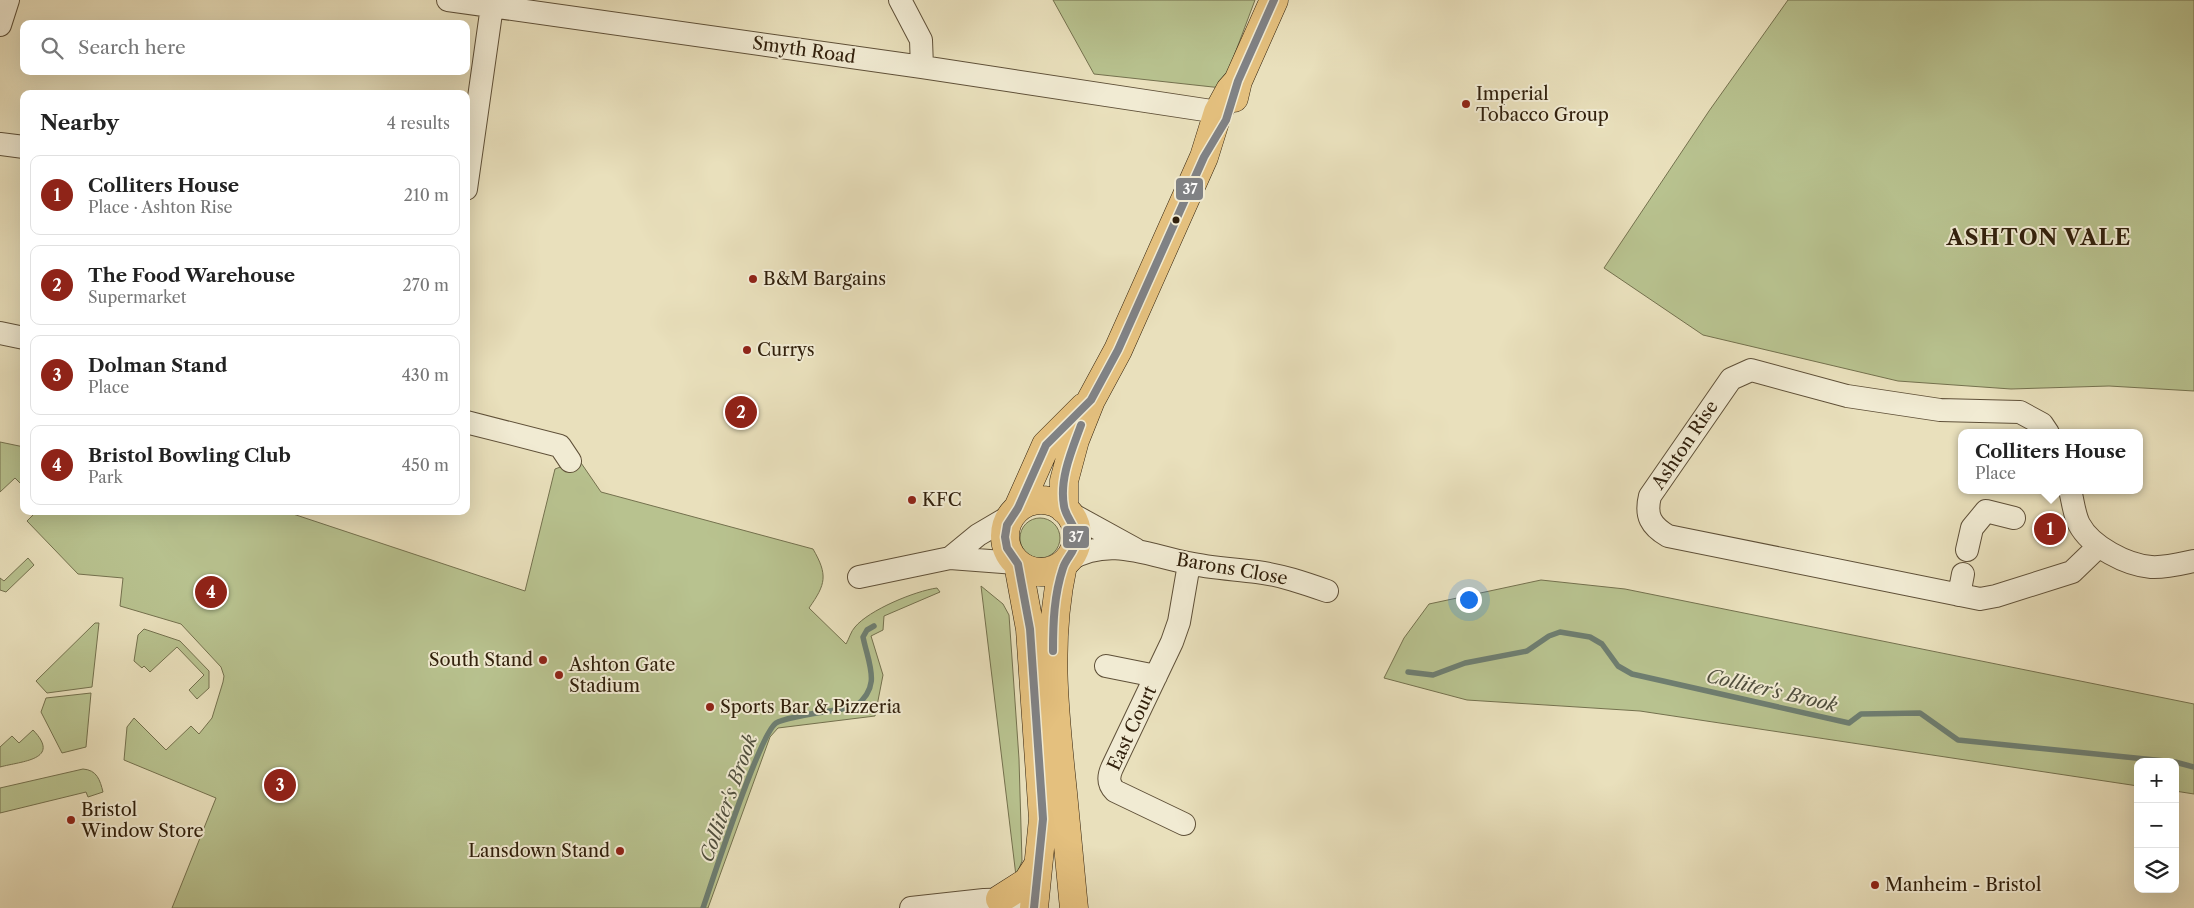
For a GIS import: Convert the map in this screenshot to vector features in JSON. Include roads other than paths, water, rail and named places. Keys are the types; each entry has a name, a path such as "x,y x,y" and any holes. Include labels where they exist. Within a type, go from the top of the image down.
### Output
{"highway":[{"path":"1073,908 1053,693 1053,630 1056,597 1066,562 1076,546 1077,532 1065,510 1064,481 1075,440 1091,400 1118,350 1204,157 1218,112 1238,80 1274,0"},
{"path":"1204,157 1215,142 1236,94 1238,80"},
{"path":"1034,903 1042,819 1030,629 1017,564 1007,548 1006,526 1015,512 1046,445 1091,400"},
{"path":"1015,512 1029,502 1041,500 1053,502 1065,510"},
{"path":"1017,564 1029,570 1041,572 1053,571 1066,562"},
{"path":"1034,903 1060,877 1069,852"},
{"path":"1000,899 1027,882 1038,864"}],"street":[{"path":"0,25 8,0"},
{"name":"Smyth Road","path":"448,0 922,67 1218,112"},
{"path":"900,0 921,40 922,67"},
{"path":"470,161 492,6"},
{"path":"0,144 20,146"},
{"path":"0,334 20,337"},
{"name":"Ashton Rise","path":"2045,429 2042,424 2020,412 1940,410 1856,398 1751,370 1731,379 1649,501 1650,520 1657,530 1668,536 1961,584 1980,599 2072,572 2099,546"},
{"path":"470,423 560,446 570,460"},
{"path":"2071,494 2080,525 2099,546 2121,559 2151,567 2194,561"},
{"name":"Barons Close","path":"1065,510 1136,549 1189,564 1259,572 1296,580 1327,591"},
{"path":"950,558 978,535 1015,512"},
{"path":"1967,550 1972,528 1986,512 2014,518"},
{"name":"Barons Close","path":"1066,562 1080,553 1092,549 1136,549"},
{"path":"859,577 950,558 1017,564"},
{"name":"East Court","path":"1184,824 1120,794 1109,783 1112,768 1172,642 1179,622 1189,564"},
{"name":"East Court","path":"1106,666 1156,676"},
{"path":"911,908 1000,899 1034,903"}],"waterway":[{"name":"Colliter's Brook","path":"703,908 748,779 768,733 776,723 782,720 855,707 863,699 871,683 870,666 863,637 867,630 874,626"},
{"name":"Colliter's Brook","path":"1408,672 1433,675 1465,663 1527,651 1549,636 1560,632 1590,637 1602,644 1618,666 1632,674 1849,723 1861,714 1920,713 1958,740 2136,758"},
{"name":"Colliter's Brook","path":"2179,763 2194,767"}],"place":[{"name":"Imperial Tobacco Group","path":"1466,104"},
{"name":"B&M Bargains","path":"753,279"},
{"name":"Currys","path":"747,350"},
{"name":"The Food Warehouse","path":"741,412"},
{"name":"KFC","path":"912,500"},
{"name":"Colliters House","path":"2050,529"},
{"name":"Bristol Bowling Club","path":"211,592"},
{"name":"South Stand","path":"543,660"},
{"name":"Ashton Gate Stadium","path":"559,675"},
{"name":"Sports Bar & Pizzeria","path":"710,707"},
{"name":"Dolman Stand","path":"280,785"},
{"name":"Bristol Window Store","path":"71,820"},
{"name":"Lansdown Stand","path":"620,851"},
{"name":"Manheim - Bristol","path":"1875,885"}],"district":[{"name":"ASHTON VALE","path":"2039,237"}]}
